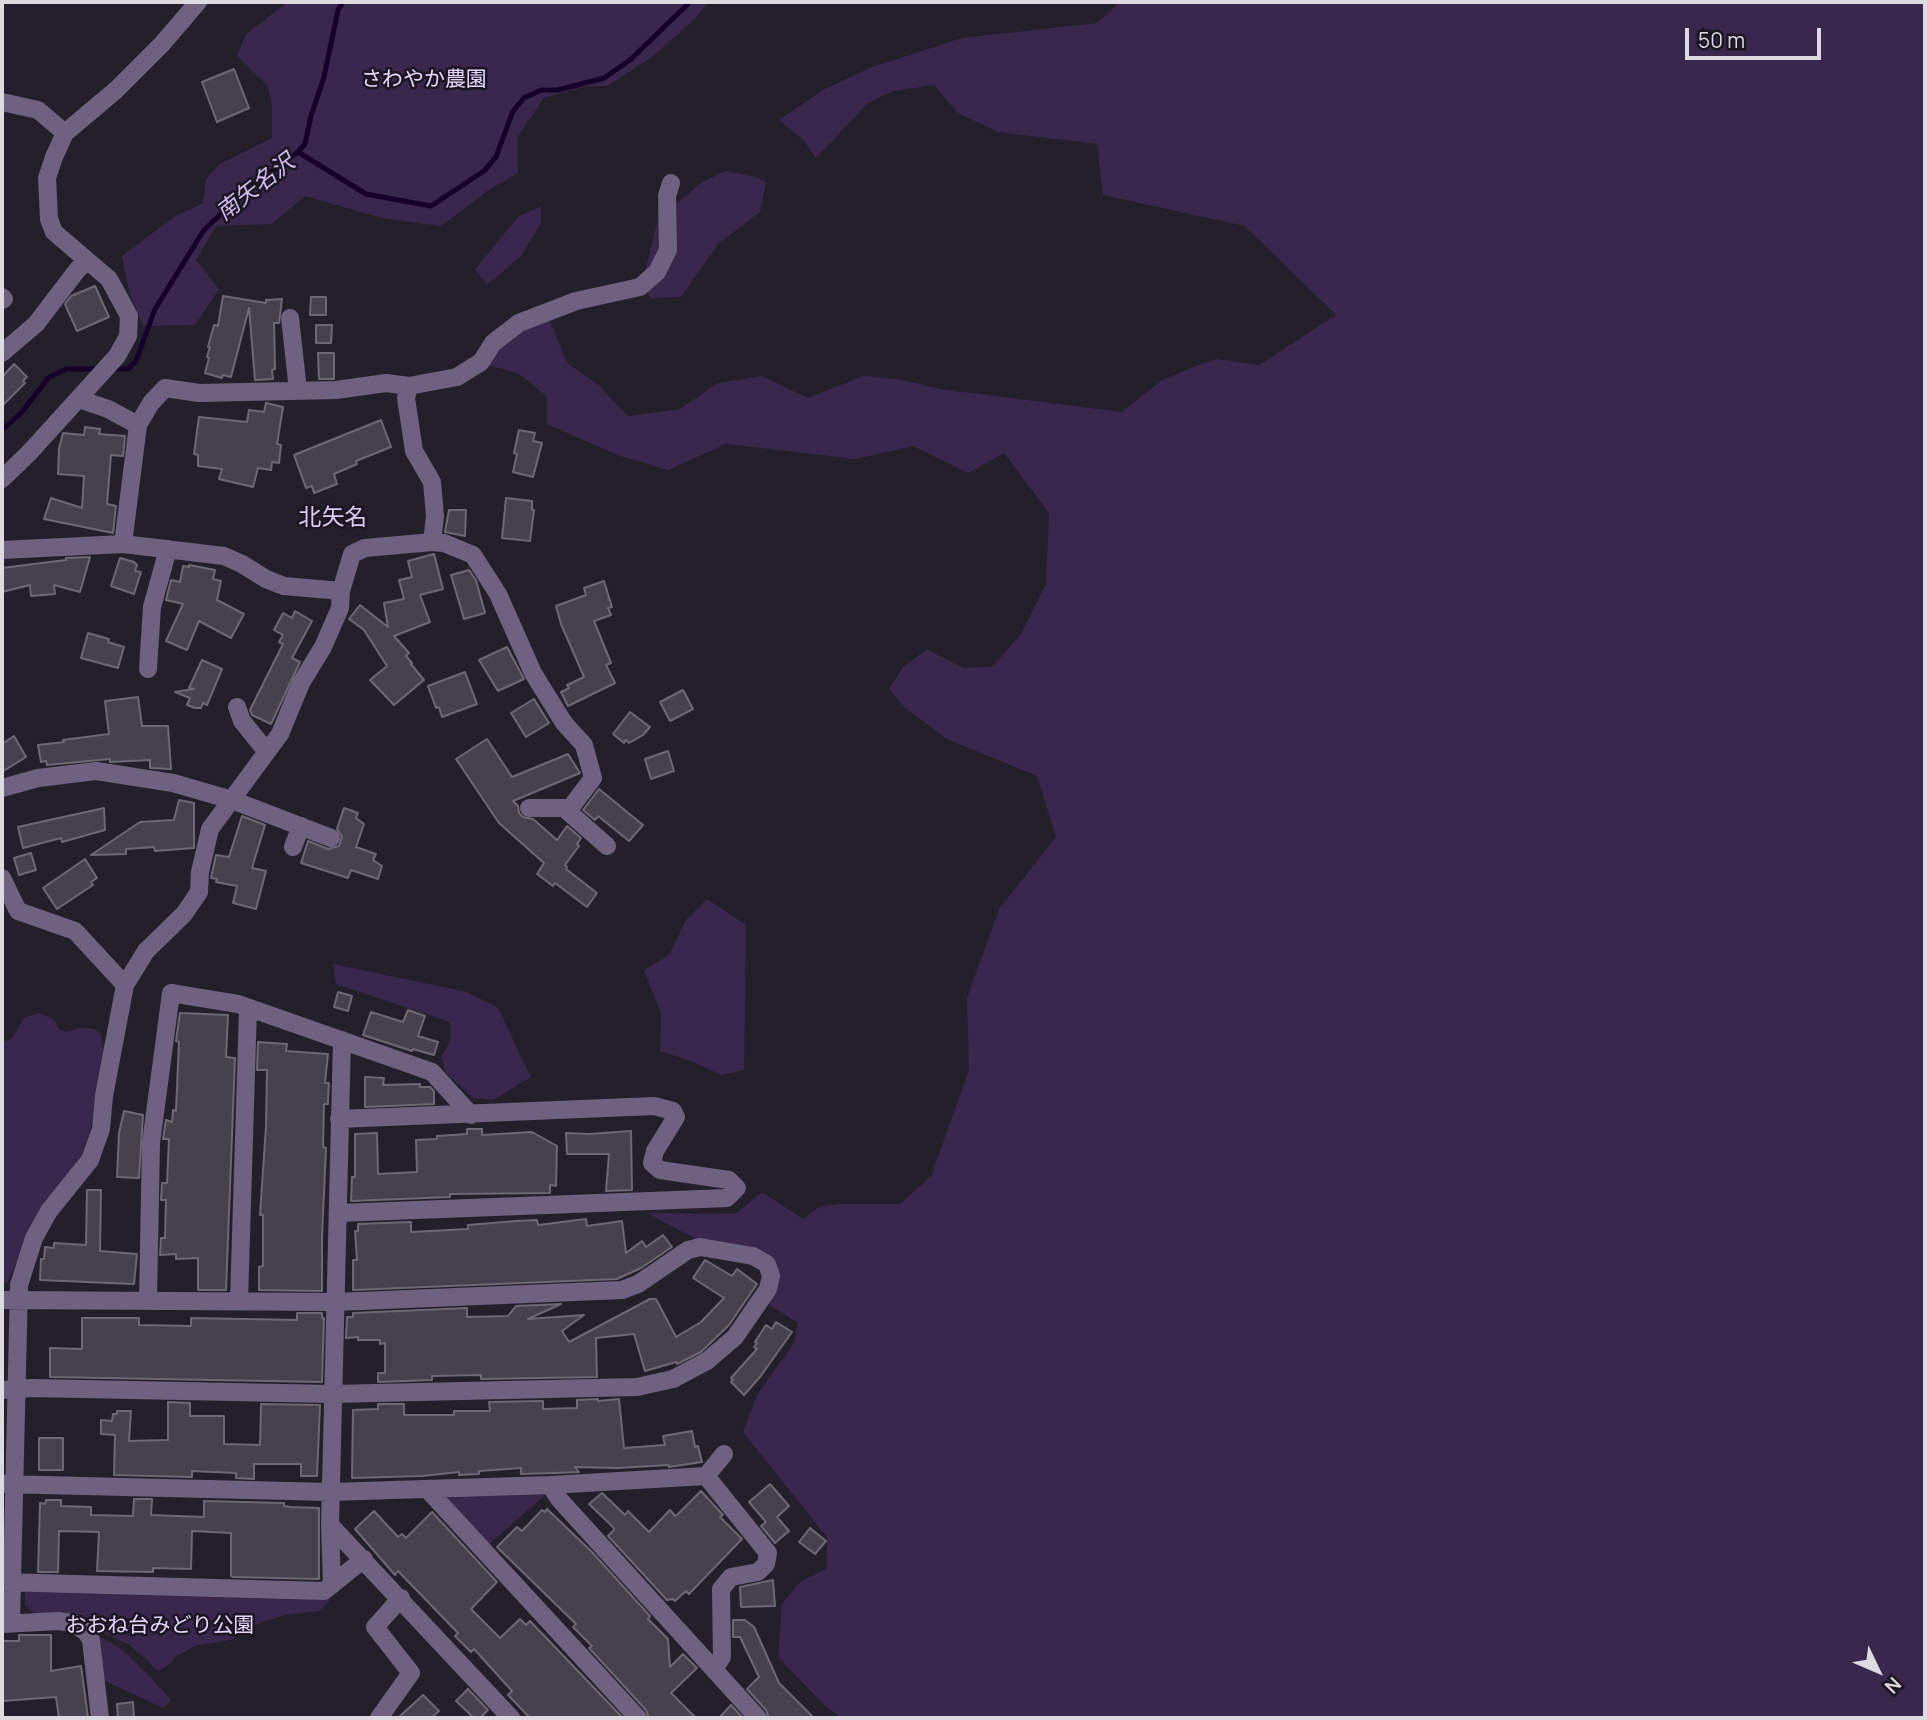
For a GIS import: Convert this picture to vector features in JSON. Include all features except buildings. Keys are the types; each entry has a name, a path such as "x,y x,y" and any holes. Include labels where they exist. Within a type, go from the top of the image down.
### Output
{"street":[{"path":"2,479 117,356 128,336 129,316 109,279 54,232 49,219 47,178 65,133 116,90 189,5"},
{"path":"2,102 38,110 65,133"},
{"path":"123,544 138,425 151,403 165,388 199,393 337,390 386,383 409,386 457,377 481,362 494,344 519,323 576,301 640,288 657,272 668,250 667,196 671,183"},
{"path":"2,353 36,324 78,269 88,261"},
{"path":"290,318 298,390"},
{"path":"409,386 406,398 414,451 432,482 436,516 432,542"},
{"path":"79,399 108,409 138,425"},
{"path":"100,1718 91,1640 86,1632 72,1623 58,1621 6,1623 10,1300 19,1285 34,1238 49,1211 90,1160 101,1129 104,1096 125,985 146,951 184,914 199,892 200,872 210,829 280,734 301,683 323,647 340,608 341,591 352,554 365,548 432,542 444,543 473,555 498,594 533,673 564,723 584,745 593,778 568,811"},
{"path":"2,550 123,544 168,549 224,556 284,586 341,591"},
{"path":"148,669 152,607 168,549"},
{"path":"237,707 242,721 267,752"},
{"path":"2,788 38,778 96,771 173,783 232,800 331,838"},
{"path":"529,808 564,808 607,846"},
{"path":"293,847 301,826"},
{"path":"2,878 18,911 75,931 125,985"},
{"path":"148,1300 151,1143 172,993 248,1008 432,1072 471,1115"},
{"path":"239,1301 248,1008"},
{"path":"332,1585 330,1492 342,1040"},
{"path":"339,1119 654,1106 673,1111 676,1117 655,1151 652,1163 660,1170 729,1180 737,1188 727,1198 339,1213"},
{"path":"9,1389 332,1394 637,1387 673,1379 706,1361 735,1337 768,1289 771,1276 767,1264 753,1256 700,1247 688,1250 638,1284 622,1290 336,1302 10,1300"},
{"path":"8,1484 330,1492 550,1485 706,1476 724,1454"},
{"path":"706,1476 768,1553 766,1564 758,1572 731,1577 721,1589 722,1657 714,1669"},
{"path":"550,1485 559,1499 758,1718"},
{"path":"428,1489 638,1718"},
{"path":"330,1525 511,1718"},
{"path":"7,1582 324,1591 364,1559"},
{"path":"379,1718 411,1673 375,1627 401,1598"}],"green space":[{"name":"さわやか農園","path":"288,2 709,2 692,22 652,57 607,86 587,86 544,98 518,136 518,173 490,189 441,226 382,218 305,196 272,224 216,226 196,260 219,289 195,325 143,326 129,291 122,256 174,217 203,203 206,179 220,164 272,138 272,107 268,86 237,56 246,34"},
{"path":"1120,2 1925,2 1925,1718 842,1718 824,1705 778,1657 782,1604 800,1582 827,1568 827,1537 743,1432 757,1395 794,1343 798,1323 762,1300 767,1267 705,1244 647,1213 735,1214 762,1192 803,1219 819,1207 840,1204 900,1204 931,1176 969,1070 967,998 999,909 1056,837 1037,776 947,739 904,707 889,689 903,667 927,649 963,668 992,667 1021,634 1046,584 1049,513 1004,453 968,473 913,446 856,459 726,444 668,470 620,456 547,424 545,395 518,373 487,365 504,336 549,318 567,363 597,384 628,416 680,409 718,383 762,376 808,398 863,376 898,379 939,389 1122,412 1162,380 1201,364 1216,359 1259,365 1336,315 1245,226 1103,195 1097,144 998,132 958,113 934,85 893,91 868,103 816,158 804,141 779,120 823,90 872,67 962,38 1097,23"},
{"path":"725,171 753,176 766,182 760,212 718,244 681,297 650,298 643,280 658,219 701,183"},
{"path":"541,206 541,223 521,256 487,285 475,269 518,217"},
{"path":"707,899 746,925 744,1070 721,1075 660,1051 661,1013 644,970 669,955 686,920"},
{"path":"333,964 467,992 498,1008 531,1077 493,1100 473,1098 446,1073 441,1057 450,1042 450,1022 336,984"},
{"path":"38,1013 54,1019 59,1029 66,1032 81,1028 94,1029 101,1034 105,1060 89,1135 81,1156 25,1239 8,1281 2,1287 2,1043 12,1038 24,1018"},
{"path":"542,1491 545,1495 487,1546 444,1501 456,1495"},
{"name":"おおね台みどり公園","path":"25,1589 331,1599 320,1611 285,1615 248,1627 231,1640 195,1646 158,1671 130,1645 95,1629 81,1615 34,1613 25,1605"},
{"path":"100,1637 122,1649 171,1700 163,1708 103,1680"}],"waterway":[{"path":"298,152 305,144 324,77 338,10 343,2"},
{"name":"南矢名沢","path":"112,369 128,369 136,361 155,309 204,230 242,194 298,152 366,194 431,206 484,171 496,157 513,111 524,98 541,90 558,90 604,78 630,60 690,2"},
{"name":"南矢名沢","path":"2,430 22,412 48,378 66,369 98,369"}],"district":[{"name":"北矢名","path":"333,519"}]}
